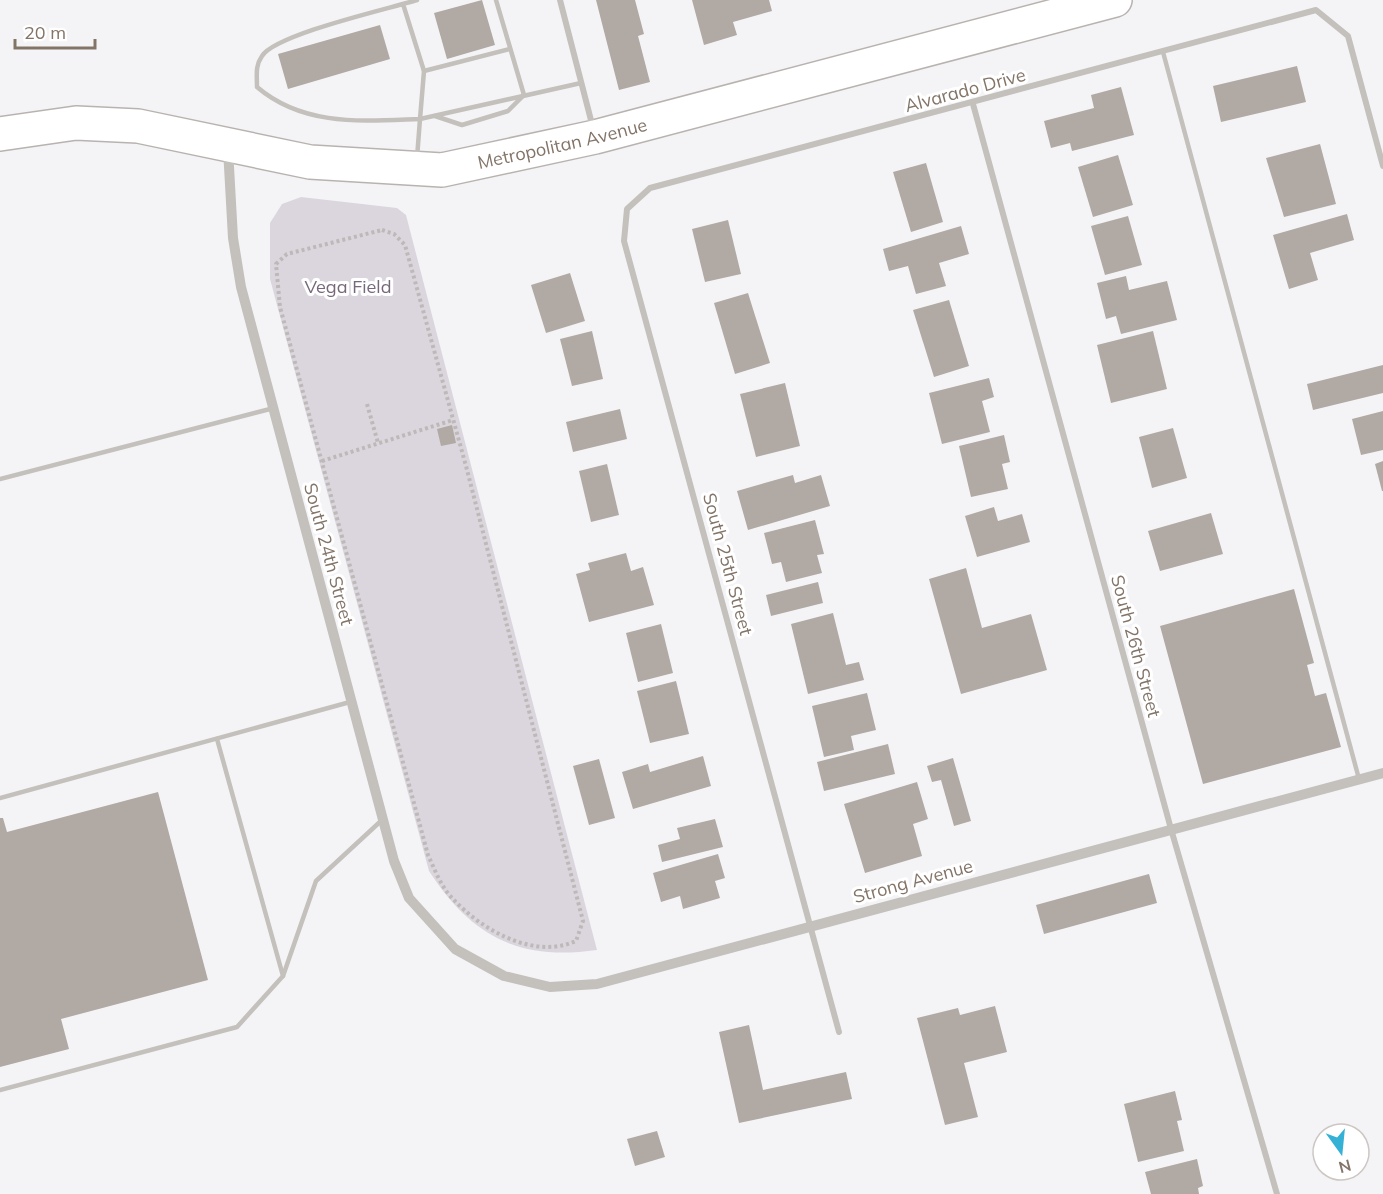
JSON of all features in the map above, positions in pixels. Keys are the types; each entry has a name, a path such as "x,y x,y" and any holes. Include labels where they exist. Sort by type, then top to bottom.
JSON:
{"main road":[{"name":"Metropolitan Avenue","path":"0,134 86,123 138,126 310,162 442,170 596,137 1115,0"}],"street":[{"path":"560,0 596,137"},
{"name":"Alvarado Drive","path":"627,209 650,188 973,104 1316,10 1348,36 1383,166"},
{"name":"South 26th Street","path":"973,104 1171,829 1277,1194"},
{"name":"South 24th Street","path":"228,145 233,238 241,287 394,861 408,898 455,949"},
{"name":"South 25th Street","path":"627,209 624,240 839,1032"},
{"name":"Strong Avenue","path":"455,949 504,976 550,987 597,984 1383,772"}],"lane":[{"path":"417,0 312,30 273,45 262,54 256,68 257,87 268,96 306,114 351,122 420,119 581,83"},
{"path":"496,0 524,95"},
{"path":"403,4 424,71 417,169"},
{"path":"424,71 510,49"},
{"path":"1163,52 1359,779"},
{"path":"434,116 462,125 508,111 524,95"},
{"path":"0,479 274,408"},
{"path":"0,798 351,702"},
{"path":"217,739 283,976"},
{"path":"0,1090 237,1027 283,976 316,880 384,819"}],"path":[{"path":"382,231 394,234 405,245 453,420 583,921 576,941 566,946 537,947 509,939 480,923 452,898 440,881 428,855 322,461 280,307 276,264 287,255 365,234 382,231"},
{"path":"367,404 378,443"},
{"path":"322,461 453,420"}],"green space":[{"name":"Vega Field","path":"301,197 397,208 406,215 597,950 544,952 500,939 480,928 462,913 429,871 270,279 270,223 282,204"}],"building":[{"path":"482,0 495,45 447,59 434,13"},
{"path":"596,0 635,0 644,34 638,36 650,82 619,90"},
{"path":"692,0 769,0 772,11 733,22 737,35 704,45"},
{"path":"380,25 390,59 288,89 278,54"},
{"path":"1297,66 1306,102 1221,122 1213,86"},
{"path":"1121,87 1134,135 1072,151 1070,143 1051,148 1044,121 1094,108 1091,95"},
{"path":"1320,144 1336,204 1284,217 1266,158"},
{"path":"1118,155 1133,205 1093,217 1078,167"},
{"path":"926,163 943,222 911,232 893,172"},
{"path":"1347,214 1354,240 1310,253 1318,280 1289,289 1273,235"},
{"path":"1128,216 1142,265 1105,275 1091,226"},
{"path":"728,220 741,274 705,282 692,229"},
{"path":"961,226 969,254 939,263 946,286 916,294 908,266 889,271 883,249"},
{"path":"570,273 585,321 546,333 531,285"},
{"path":"1126,276 1129,290 1167,281 1177,320 1121,334 1116,316 1106,319 1097,283"},
{"path":"748,293 770,363 735,374 714,303"},
{"path":"949,300 969,366 934,377 913,310"},
{"path":"592,331 603,379 572,386 560,339"},
{"path":"1153,331 1167,389 1111,403 1097,345"},
{"path":"1383,365 1383,393 1313,410 1307,384"},
{"path":"989,378 994,397 982,401 990,432 942,444 929,393"},
{"path":"785,383 800,446 756,457 740,394"},
{"path":"620,409 627,439 573,452 566,422"},
{"path":"1383,411 1383,450 1361,455 1352,419"},
{"path":"452,425 456,443 441,446 437,429"},
{"path":"1173,428 1187,478 1152,488 1139,437"},
{"path":"1004,435 1010,462 1002,464 1008,489 971,497 959,446"},
{"path":"1383,461 1383,491 1382,491 1375,464"},
{"path":"607,464 619,515 591,522 579,471"},
{"path":"793,475 795,483 821,475 830,506 748,530 737,491"},
{"path":"994,507 998,521 1022,514 1030,542 977,557 965,516"},
{"path":"1211,513 1223,554 1160,571 1148,531"},
{"path":"815,520 824,554 817,555 822,573 786,582 781,562 772,564 764,533"},
{"path":"626,553 631,571 643,567 654,605 589,622 576,574 590,570 588,563"},
{"path":"966,568 982,628 1031,614 1047,670 961,694 929,579"},
{"path":"818,582 823,603 771,616 766,595"},
{"path":"1294,589 1314,663 1307,665 1315,696 1326,693 1341,747 1203,784 1160,626"},
{"path":"833,613 846,665 859,662 864,680 808,694 791,624"},
{"path":"661,624 673,673 638,682 626,633"},
{"path":"676,681 689,734 650,743 637,691"},
{"path":"867,693 876,730 851,736 854,750 824,757 812,706"},
{"path":"888,744 895,774 824,791 817,762"},
{"path":"703,756 711,786 633,809 622,772 648,764 650,772"},
{"path":"953,758 971,821 954,826 941,780 932,782 927,766"},
{"path":"599,759 615,818 589,825 573,766"},
{"path":"917,782 928,819 913,824 922,856 865,873 844,804"},
{"path":"158,792 208,980 61,1019 69,1049 0,1067 0,818 3,818 7,832"},
{"path":"715,819 723,847 662,862 658,845 680,839 677,828"},
{"path":"718,854 725,878 715,881 720,898 683,909 680,896 661,902 653,873"},
{"path":"1149,874 1157,903 1044,934 1036,905"},
{"path":"995,1006 1007,1052 964,1063 978,1117 945,1125 917,1018 958,1008 960,1015"},
{"path":"749,1025 763,1090 846,1072 852,1099 739,1123 719,1032"},
{"path":"1175,1091 1182,1120 1177,1121 1184,1151 1138,1162 1124,1104"},
{"path":"657,1131 665,1157 635,1166 627,1139"},
{"path":"1197,1159 1203,1186 1198,1188 1199,1194 1151,1194 1145,1172"}]}
